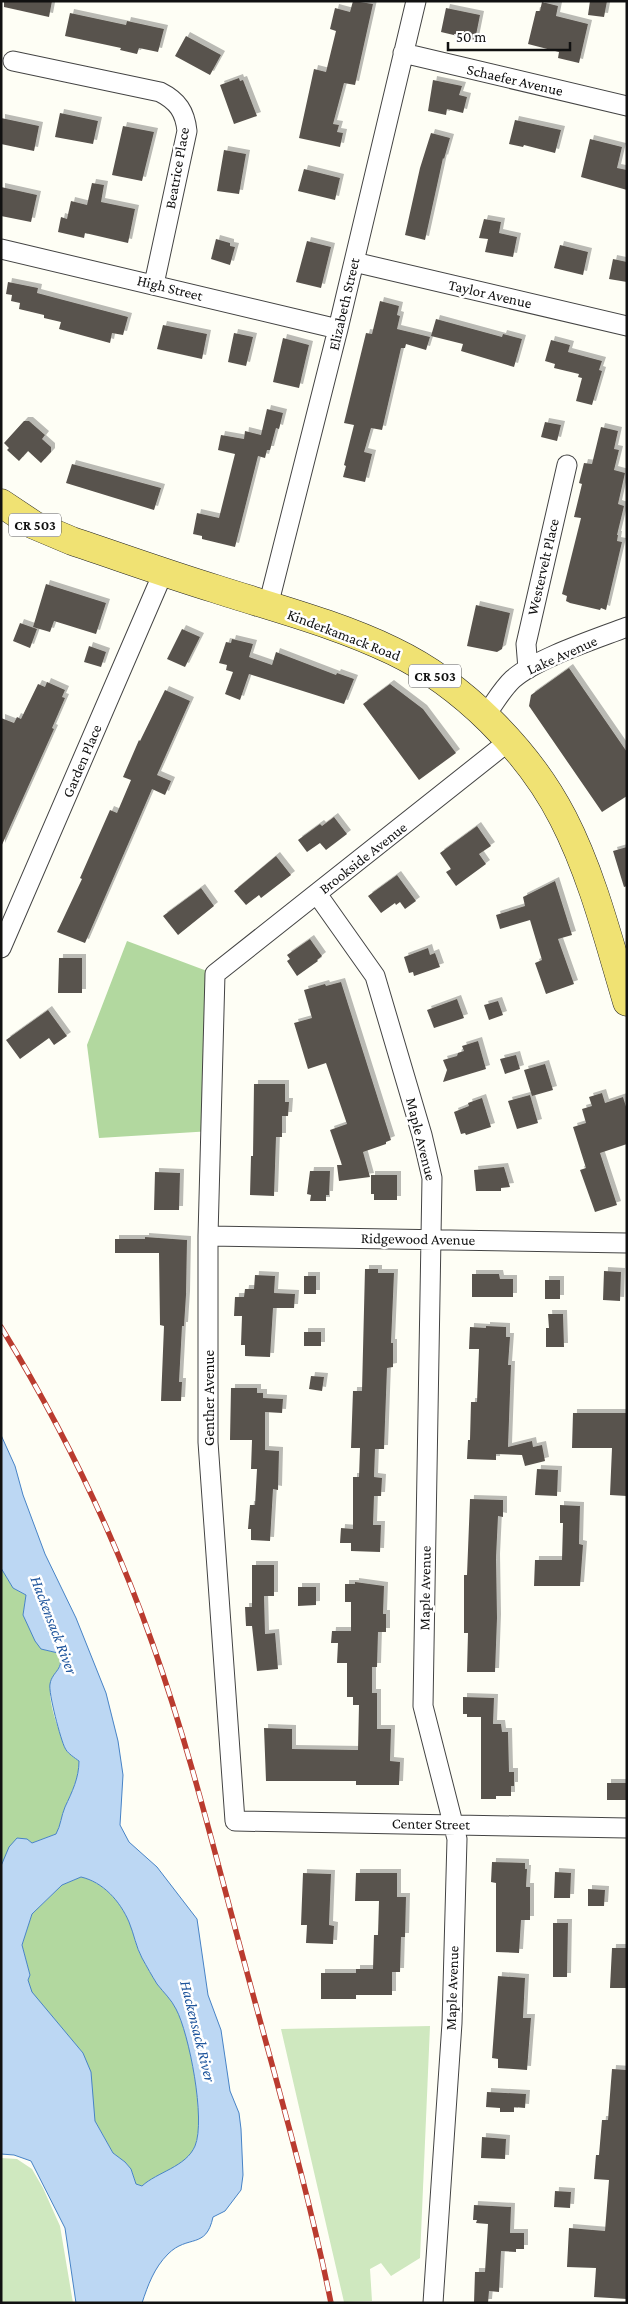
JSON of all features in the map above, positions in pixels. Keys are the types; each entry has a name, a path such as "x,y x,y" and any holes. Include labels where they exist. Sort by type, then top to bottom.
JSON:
{"main road":[{"name":"Kinderkamack Road","path":"1,503 34,524 72,541 344,632 393,651 443,682 485,716 509,741 542,784 562,817 574,841 627,1002"}],"street":[{"name":"Elizabeth Street","path":"268,606 338,329 416,1"},
{"name":"Schaefer Avenue","path":"404,53 627,106"},
{"name":"Beatrice Place","path":"13,61 160,92 172,98 180,107 186,118 187,131 154,284"},
{"name":"High Street","path":"1,249 338,329"},
{"name":"Taylor Avenue","path":"354,262 627,326"},
{"name":"Westervelt Place","path":"528,669 526,644 567,465"},
{"name":"Garden Place","path":"1,948 163,573"},
{"name":"Lake Avenue","path":"485,716 508,683 528,669 627,627"},
{"name":"Brookside Avenue","path":"216,974 509,741"},
{"name":"Maple Avenue","path":"317,894 375,976 382,994 432,1178 423,1706 457,1839 452,2023 433,2303"},
{"name":"Genther Avenue","path":"216,974 208,1236 208,1442 235,1821"},
{"name":"Ridgewood Avenue","path":"208,1236 627,1243"},
{"name":"Center Street","path":"235,1821 627,1828"}],"green space":[{"path":"127,941 215,974 212,1131 99,1138 87,1045"},
{"path":"1,1568 13,1588 26,1595 23,1615 41,1649 58,1653 60,1664 50,1686 51,1703 64,1747 69,1754 79,1761 79,1767 73,1790 56,1834 32,1843 27,1839 1,1866"},
{"path":"81,1877 97,1883 121,1907 129,1922 142,1958 157,1984 176,2009 191,2056 198,2117 198,2134 195,2146 185,2160 142,2186 136,2184 131,2169 113,2153 95,2121 83,2053 31,1992 28,1980 30,1975 22,1945 32,1914 62,1885"},
{"path":"430,2026 420,2258 391,2276 381,2263 370,2269 372,2301 344,2302 281,2029"},
{"path":"1,2158 17,2159 32,2169 43,2188 60,2226 73,2303 1,2303"}],"water":[{"name":"Hackensack River","path":"1,1435 15,1466 23,1495 45,1554 76,1618 106,1693 118,1741 123,1775 120,1825 129,1842 157,1867 197,1919 208,1995 221,2030 230,2091 239,2113 243,2175 241,2190 225,2211 213,2217 206,2234 201,2238 175,2248 163,2259 152,2277 142,2303 76,2303 65,2228 31,2161 14,2155 1,2154 1,1866 9,1847 17,1838 27,1839 32,1843 56,1834 73,1790 79,1761 69,1754 63,1744 51,1696 51,1680 60,1666 58,1653 41,1649 35,1641 23,1615 26,1595 13,1588 1,1568","holes":["81,1877 103,1888 121,1907 129,1922 142,1958 157,1984 176,2009 191,2056 198,2117 198,2134 195,2146 185,2159 142,2186 136,2184 131,2169 113,2153 95,2121 91,2072 83,2053 32,1992 28,1980 30,1975 22,1945 32,1914 62,1885"]}],"building":[{"path":"4,1 52,1 49,17 4,7"},
{"path":"353,1 373,4 355,85 344,83 333,124 339,125 337,132 343,133 340,147 299,138 314,69 326,72 336,31 330,29 335,8 350,12"},
{"path":"590,1 607,1 604,17 588,15"},
{"path":"542,2 558,6 556,16 588,24 579,63 558,58 559,52 528,44 536,11 540,11"},
{"path":"446,8 480,15 475,40 441,32"},
{"path":"70,13 126,25 127,21 164,29 158,52 139,48 137,54 120,50 121,48 65,36"},
{"path":"186,36 221,55 210,75 175,56"},
{"path":"239,78 240,81 243,80 257,116 234,124 220,85"},
{"path":"433,80 462,86 459,95 467,97 463,113 447,109 446,115 428,111"},
{"path":"60,113 98,121 93,144 55,137"},
{"path":"1,118 39,126 34,151 1,144"},
{"path":"515,120 561,130 555,153 524,145 523,147 509,144"},
{"path":"123,126 154,132 142,181 112,175"},
{"path":"431,133 450,138 443,158 425,240 405,235 420,168"},
{"path":"590,139 622,147 617,168 627,170 627,190 581,177"},
{"path":"224,150 246,154 239,194 217,191"},
{"path":"304,169 340,178 335,200 298,191"},
{"path":"92,183 104,185 101,202 135,209 128,243 85,233 84,238 58,232 61,217 67,219 71,201 87,205"},
{"path":"1,187 37,195 31,222 1,216"},
{"path":"484,219 501,222 499,233 517,237 513,257 485,252 488,239 479,238"},
{"path":"216,239 230,243 230,246 235,247 230,265 211,259"},
{"path":"307,241 331,247 321,288 296,282"},
{"path":"560,245 588,252 583,275 554,268"},
{"path":"613,259 627,262 627,282 609,279"},
{"path":"8,282 38,288 37,293 128,317 123,335 112,333 110,343 59,329 61,322 44,318 44,315 19,309 20,303 11,301 12,295 6,294"},
{"path":"380,301 399,306 397,315 400,316 397,329 430,337 426,350 406,344 405,348 401,348 382,430 371,428 364,452 372,454 365,482 343,477 346,466 344,465 354,425 344,423 366,333 372,334"},
{"path":"436,319 502,337 503,334 522,339 514,367 461,351 463,344 431,336"},
{"path":"163,325 207,334 202,359 157,349"},
{"path":"234,333 253,337 246,366 228,362"},
{"path":"283,338 309,345 299,388 273,382"},
{"path":"551,340 570,345 568,352 602,361 599,370 602,371 592,405 576,401 582,378 578,377 579,374 554,368 555,364 545,361"},
{"path":"267,409 283,413 279,429 276,428 270,450 267,450 265,458 258,456 235,547 202,539 202,536 193,534 197,513 219,518 235,454 218,450 221,435 244,439 245,431 261,435"},
{"path":"24,421 29,421 45,435 42,439 51,447 51,452 41,463 28,451 19,461 7,450 9,448 4,443"},
{"path":"545,422 561,425 557,441 541,437"},
{"path":"601,427 618,431 614,449 619,450 614,470 625,473 618,504 624,506 617,535 617,541 622,542 606,610 570,603 566,601 567,596 562,594 581,518 574,517 582,484 579,483 584,463 592,464"},
{"path":"72,464 161,488 154,510 66,483"},
{"path":"46,584 106,603 96,634 54,621 50,632 33,627"},
{"path":"476,605 510,613 502,649 497,652 467,646"},
{"path":"20,623 37,629 30,648 13,641"},
{"path":"182,629 200,637 185,667 167,659"},
{"path":"232,639 253,644 249,657 272,665 276,652 336,675 337,673 354,679 344,704 249,674 240,700 225,694 233,672 226,670 227,665 219,663 226,642 231,643"},
{"path":"89,646 106,652 101,667 84,662"},
{"path":"569,668 627,752 627,796 602,812 529,706 531,695"},
{"path":"47,682 65,690 62,697 65,698 52,728 54,729 1,847 1,718 14,723 17,717 21,719 38,684 45,687"},
{"path":"390,684 423,709 456,753 419,780 363,704"},
{"path":"165,690 190,701 157,775 171,781 165,795 152,789 85,943 57,932 82,879 80,878 110,810 117,813 131,780 123,777 139,740"},
{"path":"334,817 347,834 326,850 320,843 307,852 298,840 320,824 322,826"},
{"path":"477,826 491,846 479,854 486,864 456,886 446,872 451,869 440,853"},
{"path":"627,847 627,886 624,887 613,851"},
{"path":"276,856 291,875 261,898 259,895 246,905 234,891"},
{"path":"397,875 416,901 405,909 400,902 396,905 395,903 381,913 368,896"},
{"path":"555,881 572,935 558,939 574,984 546,994 535,963 542,960 530,920 500,929 496,915 525,906 523,897"},
{"path":"201,888 214,906 178,935 163,916"},
{"path":"310,939 322,956 297,976 287,961 290,959 287,955"},
{"path":"428,948 430,955 435,953 440,967 414,976 413,972 409,973 404,957"},
{"path":"59,958 82,958 82,993 58,993"},
{"path":"341,982 391,1140 386,1142 386,1144 363,1152 370,1177 339,1181 337,1165 342,1165 330,1130 347,1124 326,1063 308,1069 294,1023 312,1018 304,990"},
{"path":"457,999 464,1018 434,1028 427,1010"},
{"path":"498,1001 503,1015 489,1020 484,1005"},
{"path":"48,1010 67,1036 54,1045 49,1038 20,1059 6,1040"},
{"path":"478,1041 486,1069 443,1082 447,1070 443,1060 457,1056 458,1053 464,1051 462,1046"},
{"path":"516,1055 520,1069 505,1074 500,1059"},
{"path":"545,1064 553,1090 532,1096 524,1070"},
{"path":"254,1084 285,1084 285,1102 289,1102 288,1116 282,1116 282,1137 276,1137 274,1196 250,1195 251,1156 253,1156"},
{"path":"602,1093 605,1103 623,1097 627,1110 627,1144 600,1153 617,1205 595,1212 580,1170 586,1168 573,1127 586,1123 582,1109 592,1106 589,1097"},
{"path":"530,1095 538,1123 517,1129 508,1101"},
{"path":"482,1098 491,1127 466,1135 465,1133 461,1134 454,1112 469,1106 468,1103"},
{"path":"504,1167 510,1187 501,1188 501,1191 476,1191 474,1170"},
{"path":"310,1171 330,1171 329,1195 326,1195 326,1201 310,1201 311,1195 307,1194"},
{"path":"155,1172 180,1173 179,1210 154,1210"},
{"path":"371,1175 397,1175 397,1200 374,1200 374,1194 371,1194"},
{"path":"145,1237 187,1240 186,1295 184,1326 182,1326 179,1382 182,1382 181,1401 161,1401 164,1326 160,1325 159,1253 115,1253 115,1239 145,1239"},
{"path":"365,1269 378,1269 378,1273 394,1273 391,1343 393,1343 393,1367 387,1368 384,1449 375,1449 374,1477 382,1478 381,1496 374,1496 373,1525 381,1525 380,1552 351,1551 351,1543 340,1543 341,1528 353,1529 353,1477 359,1477 360,1448 351,1448 353,1391 362,1391"},
{"path":"604,1271 621,1272 620,1301 603,1300"},
{"path":"472,1274 499,1274 500,1279 513,1279 513,1297 472,1297"},
{"path":"255,1275 275,1276 274,1293 295,1294 294,1308 273,1308 270,1357 245,1356 245,1345 241,1345 242,1316 234,1316 235,1297 244,1297 245,1289 254,1289"},
{"path":"304,1276 316,1276 316,1294 304,1294"},
{"path":"545,1280 560,1280 560,1299 545,1299"},
{"path":"548,1314 563,1314 564,1347 546,1347 546,1328 549,1328"},
{"path":"486,1326 506,1327 506,1337 510,1337 508,1365 511,1365 508,1447 532,1441 533,1447 542,1445 545,1461 525,1466 522,1455 496,1454 496,1460 467,1459 468,1440 470,1440 471,1402 477,1402 479,1349 469,1349 470,1327 486,1328"},
{"path":"304,1332 321,1332 321,1346 304,1346"},
{"path":"311,1376 324,1377 322,1391 309,1389"},
{"path":"231,1388 257,1388 257,1393 263,1393 263,1398 283,1399 282,1413 265,1412 265,1450 279,1451 278,1490 273,1489 270,1541 251,1540 251,1529 248,1529 250,1505 255,1505 257,1469 251,1469 252,1440 230,1440"},
{"path":"573,1413 627,1413 627,1496 610,1495 612,1448 572,1448"},
{"path":"537,1469 558,1470 557,1496 535,1495"},
{"path":"470,1499 503,1500 503,1517 498,1516 496,1558 497,1618 495,1672 467,1672 468,1633 464,1633 464,1575 467,1575"},
{"path":"560,1505 580,1506 579,1544 583,1545 580,1586 534,1586 535,1560 562,1560 563,1523 560,1523"},
{"path":"252,1565 274,1565 274,1596 264,1596 265,1634 275,1633 278,1669 257,1671 252,1626 246,1626 245,1607 252,1607"},
{"path":"355,1582 384,1586 383,1614 386,1614 386,1632 378,1632 377,1667 372,1667 372,1693 377,1693 377,1729 391,1729 390,1761 400,1762 399,1785 356,1785 356,1781 266,1781 264,1728 292,1729 292,1749 358,1750 359,1705 353,1705 353,1697 347,1697 347,1663 337,1663 338,1643 331,1643 332,1631 351,1631 351,1602 345,1602 345,1584 355,1584"},
{"path":"298,1587 316,1587 316,1605 298,1606"},
{"path":"463,1697 494,1698 493,1724 501,1724 502,1732 508,1732 509,1772 514,1772 514,1786 511,1786 511,1796 481,1799 481,1717 467,1717 467,1714 463,1714"},
{"path":"607,1783 627,1783 627,1800 607,1800"},
{"path":"492,1862 525,1863 525,1869 527,1869 526,1887 530,1887 530,1920 521,1920 519,1953 496,1952 496,1883 491,1882"},
{"path":"555,1872 571,1873 570,1898 554,1898"},
{"path":"303,1873 331,1874 329,1925 334,1926 333,1944 306,1943 307,1925 301,1925"},
{"path":"356,1873 397,1873 397,1897 406,1897 405,1937 401,1937 400,1972 392,1972 392,1995 356,1995 356,1999 321,1999 321,1973 356,1973 356,1969 373,1969 374,1935 378,1935 379,1901 355,1901"},
{"path":"588,1889 605,1890 604,1906 588,1906"},
{"path":"553,1923 568,1923 567,1977 553,1977"},
{"path":"612,1948 627,1948 627,1988 610,1988"},
{"path":"498,1976 525,1978 523,2018 531,2018 527,2070 498,2068 498,2059 492,2058"},
{"path":"612,2069 627,2070 627,2299 594,2297 596,2268 567,2267 569,2228 605,2231 609,2180 594,2179 596,2155 599,2155 602,2120 608,2120"},
{"path":"487,2092 526,2094 525,2108 514,2107 514,2112 500,2112 500,2108 486,2107"},
{"path":"482,2137 506,2139 505,2159 481,2158"},
{"path":"555,2191 571,2192 570,2208 554,2207"},
{"path":"474,2205 511,2207 510,2233 524,2233 524,2249 516,2249 516,2252 501,2251 499,2292 489,2291 488,2303 474,2303 475,2272 485,2272 488,2224 476,2223 477,2220 473,2220"}],"railway":[{"path":"1,1327 66,1442 104,1522 153,1645 179,1724 202,1804 291,2133 331,2303"}]}
